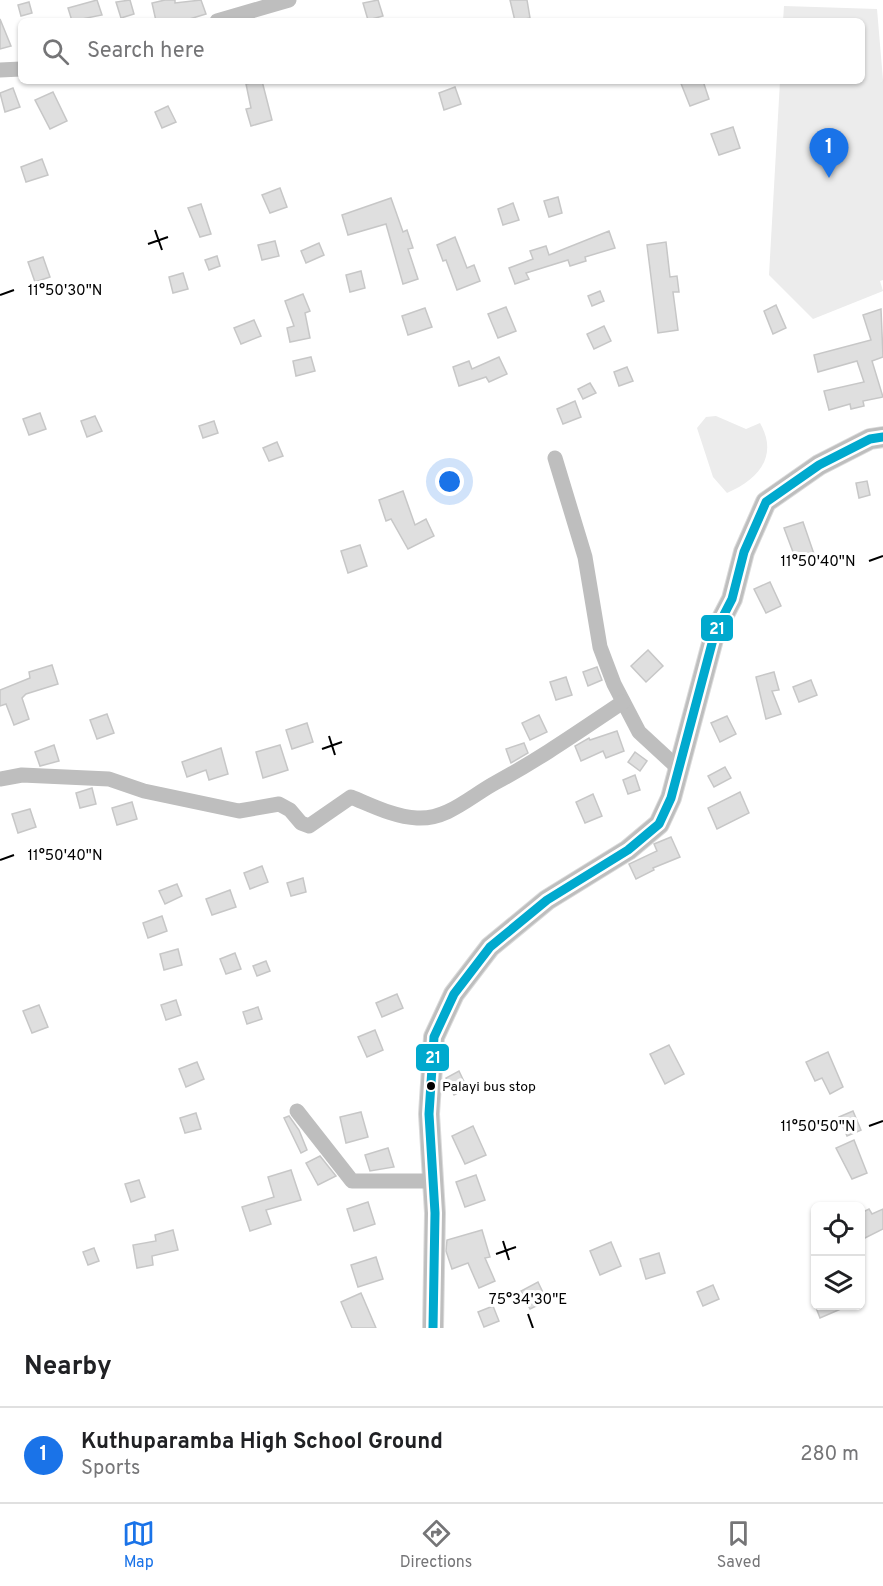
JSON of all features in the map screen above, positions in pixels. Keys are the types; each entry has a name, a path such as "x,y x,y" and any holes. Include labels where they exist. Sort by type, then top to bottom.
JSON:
{"main road":[{"path":"433,1328 433,1181 429,1114 434,1037 454,994 490,947 547,900 628,850 659,824 671,798 701,690 714,632 732,599 744,552 766,502 819,465 870,440 883,437"}],"street":[{"path":"227,18 289,0"},
{"path":"0,70 18,69"},
{"path":"555,458 585,557 600,647 623,702 639,732 678,768"},
{"path":"0,779 22,775 109,779 144,791 239,811 279,804 290,810 301,823 309,826 319,822 339,802 351,797 399,815 418,818 456,808 495,783 516,774 623,702"},
{"path":"297,1111 352,1181 433,1181"}],"shaded area":[{"path":"784,6 877,9 883,80 883,280 880,281 883,291 813,319 769,275 780,84 865,84 865,18 783,18"},
{"path":"716,416 746,429 760,423 767,446 766,456 756,474 738,488 727,493 713,477 697,428 706,417"}],"building":[{"path":"97,0 102,15 71,18 68,8"},
{"path":"130,0 134,14 121,18 116,2"},
{"path":"165,0 175,0 175,3 201,0 206,14 193,18 155,18 152,3"},
{"path":"378,0 383,16 367,18 363,3"},
{"path":"510,0 527,0 530,18 514,18"},
{"path":"29,2 32,13 21,16 18,5"},
{"path":"0,19 11,46 0,49"},
{"path":"246,84 263,84 272,120 251,126 246,109 251,108"},
{"path":"681,84 704,84 709,99 690,106"},
{"path":"455,87 461,104 444,110 439,93"},
{"path":"13,88 20,107 5,112 0,93"},
{"path":"53,92 67,121 50,129 35,100"},
{"path":"168,106 176,122 162,128 155,112"},
{"path":"733,127 740,148 719,155 711,134"},
{"path":"42,159 48,175 26,182 21,167"},
{"path":"280,188 287,207 270,213 262,195"},
{"path":"558,197 562,213 549,217 544,201"},
{"path":"391,198 403,232 407,230 413,248 408,249 418,279 403,284 386,224 348,235 342,215"},
{"path":"513,203 519,220 503,225 498,209"},
{"path":"201,204 211,234 200,237 188,208"},
{"path":"609,231 615,248 585,257 586,261 570,266 568,260 526,273 529,279 515,284 509,268 533,259 530,251 546,246 549,255"},
{"path":"455,237 467,268 474,265 480,281 457,290 446,260 443,261 437,245"},
{"path":"275,241 279,256 262,260 258,245"},
{"path":"666,242 670,277 677,276 679,292 673,292 678,330 658,333 647,245"},
{"path":"319,243 324,255 306,263 301,251"},
{"path":"217,256 220,266 209,270 205,260"},
{"path":"43,257 50,277 35,282 28,262"},
{"path":"361,271 365,288 350,292 346,275"},
{"path":"183,273 188,289 173,293 169,277"},
{"path":"600,291 604,301 592,306 588,296"},
{"path":"303,294 310,311 305,313 310,338 290,342 287,328 294,326 285,301"},
{"path":"776,305 786,328 773,334 764,311"},
{"path":"506,307 516,331 498,338 488,314"},
{"path":"425,308 432,327 408,335 402,316"},
{"path":"881,309 883,357 872,361 883,397 863,401 864,406 851,409 850,404 829,410 824,391 864,382 857,361 818,372 814,355 871,340 863,315"},
{"path":"254,320 261,336 241,344 234,328"},
{"path":"604,326 611,341 594,349 587,334"},
{"path":"311,357 315,371 296,376 293,361"},
{"path":"499,357 507,374 489,382 486,377 459,386 453,367 469,361 472,369"},
{"path":"627,367 633,381 619,386 614,372"},
{"path":"590,383 596,393 583,399 578,389"},
{"path":"575,401 581,417 563,424 557,409"},
{"path":"40,413 46,429 29,435 23,419"},
{"path":"95,416 102,431 87,437 81,421"},
{"path":"214,421 218,433 203,438 199,426"},
{"path":"277,442 283,456 269,461 263,448"},
{"path":"867,481 870,495 859,498 856,483"},
{"path":"403,491 415,525 426,519 434,536 408,549 391,519 386,521 379,500"},
{"path":"803,522 814,554 796,560 784,528"},
{"path":"360,545 367,566 348,573 341,551"},
{"path":"770,582 781,606 766,613 754,589"},
{"path":"648,650 663,666 646,682 631,666"},
{"path":"52,665 58,684 26,694 22,698 29,719 14,725 6,704 0,706 0,690 30,678 29,672"},
{"path":"597,667 602,680 588,686 583,672"},
{"path":"774,672 779,690 772,691 781,714 766,719 756,677"},
{"path":"566,677 572,695 556,700 550,682"},
{"path":"811,680 817,695 799,702 793,687"},
{"path":"107,714 114,733 97,739 90,720"},
{"path":"539,715 547,732 530,740 522,723"},
{"path":"727,716 736,734 720,742 711,723"},
{"path":"307,723 313,742 292,749 286,730"},
{"path":"617,731 624,751 606,758 603,751 581,761 575,746 589,738 590,740"},
{"path":"524,743 528,753 511,763 506,749"},
{"path":"54,745 59,761 40,766 35,752"},
{"path":"280,745 288,770 263,778 256,752"},
{"path":"221,748 228,774 209,780 206,770 187,777 182,762"},
{"path":"635,752 647,761 640,771 628,762"},
{"path":"725,767 731,778 714,787 708,776"},
{"path":"635,775 640,790 628,794 623,780"},
{"path":"92,788 96,804 80,808 76,793"},
{"path":"740,792 749,813 717,829 708,808"},
{"path":"593,794 602,816 585,823 576,802"},
{"path":"132,802 137,819 117,825 112,808"},
{"path":"30,809 36,827 18,833 12,814"},
{"path":"671,837 680,857 653,868 654,870 636,879 629,864 657,851 654,844"},
{"path":"262,866 268,882 250,889 244,873"},
{"path":"303,878 306,892 291,896 287,883"},
{"path":"177,884 182,896 165,904 159,891"},
{"path":"230,890 236,907 212,915 206,899"},
{"path":"162,916 167,931 148,938 143,923"},
{"path":"178,949 182,965 164,970 160,954"},
{"path":"235,953 241,969 226,974 220,959"},
{"path":"266,961 270,971 257,976 253,966"},
{"path":"397,994 403,1008 382,1017 376,1003"},
{"path":"176,1000 181,1015 166,1020 161,1005"},
{"path":"39,1005 48,1027 32,1033 23,1011"},
{"path":"258,1007 262,1019 247,1024 243,1012"},
{"path":"375,1030 383,1050 367,1057 358,1037"},
{"path":"669,1045 684,1074 665,1084 650,1054"},
{"path":"828,1052 843,1087 830,1094 822,1078 815,1081 806,1062"},
{"path":"197,1062 204,1079 186,1087 179,1069"},
{"path":"459,1071 467,1088 454,1095 446,1078"},
{"path":"853,1111 861,1130 847,1136 839,1117"},
{"path":"361,1112 368,1137 346,1143 340,1117"},
{"path":"196,1113 201,1129 185,1133 180,1118"},
{"path":"289,1116 299,1130 307,1150 301,1153 284,1118"},
{"path":"473,1126 486,1155 465,1164 452,1136"},
{"path":"854,1140 867,1173 852,1179 836,1148"},
{"path":"388,1148 394,1167 370,1171 365,1155"},
{"path":"320,1156 336,1176 318,1185 306,1163"},
{"path":"291,1170 301,1200 266,1210 271,1224 250,1231 242,1207 274,1197 268,1177"},
{"path":"476,1175 485,1200 465,1207 456,1182"},
{"path":"139,1180 145,1197 131,1202 125,1184"},
{"path":"368,1202 375,1224 354,1231 347,1209"},
{"path":"869,1209 872,1214 883,1209 883,1229 865,1238 865,1211"},
{"path":"173,1230 178,1250 152,1256 153,1265 137,1268 133,1245 156,1241 155,1235"},
{"path":"482,1230 490,1257 485,1258 495,1281 479,1288 468,1263 452,1269 446,1251 447,1240"},
{"path":"611,1242 621,1266 600,1275 590,1251"},
{"path":"94,1248 99,1261 88,1265 83,1252"},
{"path":"659,1253 665,1273 646,1279 640,1259"},
{"path":"376,1257 383,1279 358,1287 351,1265"},
{"path":"538,1282 547,1301 530,1309 521,1291"},
{"path":"713,1285 719,1299 703,1306 697,1292"},
{"path":"361,1293 376,1328 352,1328 341,1302"},
{"path":"493,1306 499,1321 484,1327 478,1312"},
{"path":"817,1310 838,1310 820,1318"}],"transit line":[{"name":"21","path":"433,1328 435,1213 429,1114 434,1037 454,994 490,947 547,900 628,850 659,824 671,798 715,632 732,599 744,552 766,502 819,465 870,439 883,437"}],"place":[{"name":"Kuthuparamba High School Ground","path":"829,178"},
{"name":"Palayi bus stop","path":"431,1086"}]}
